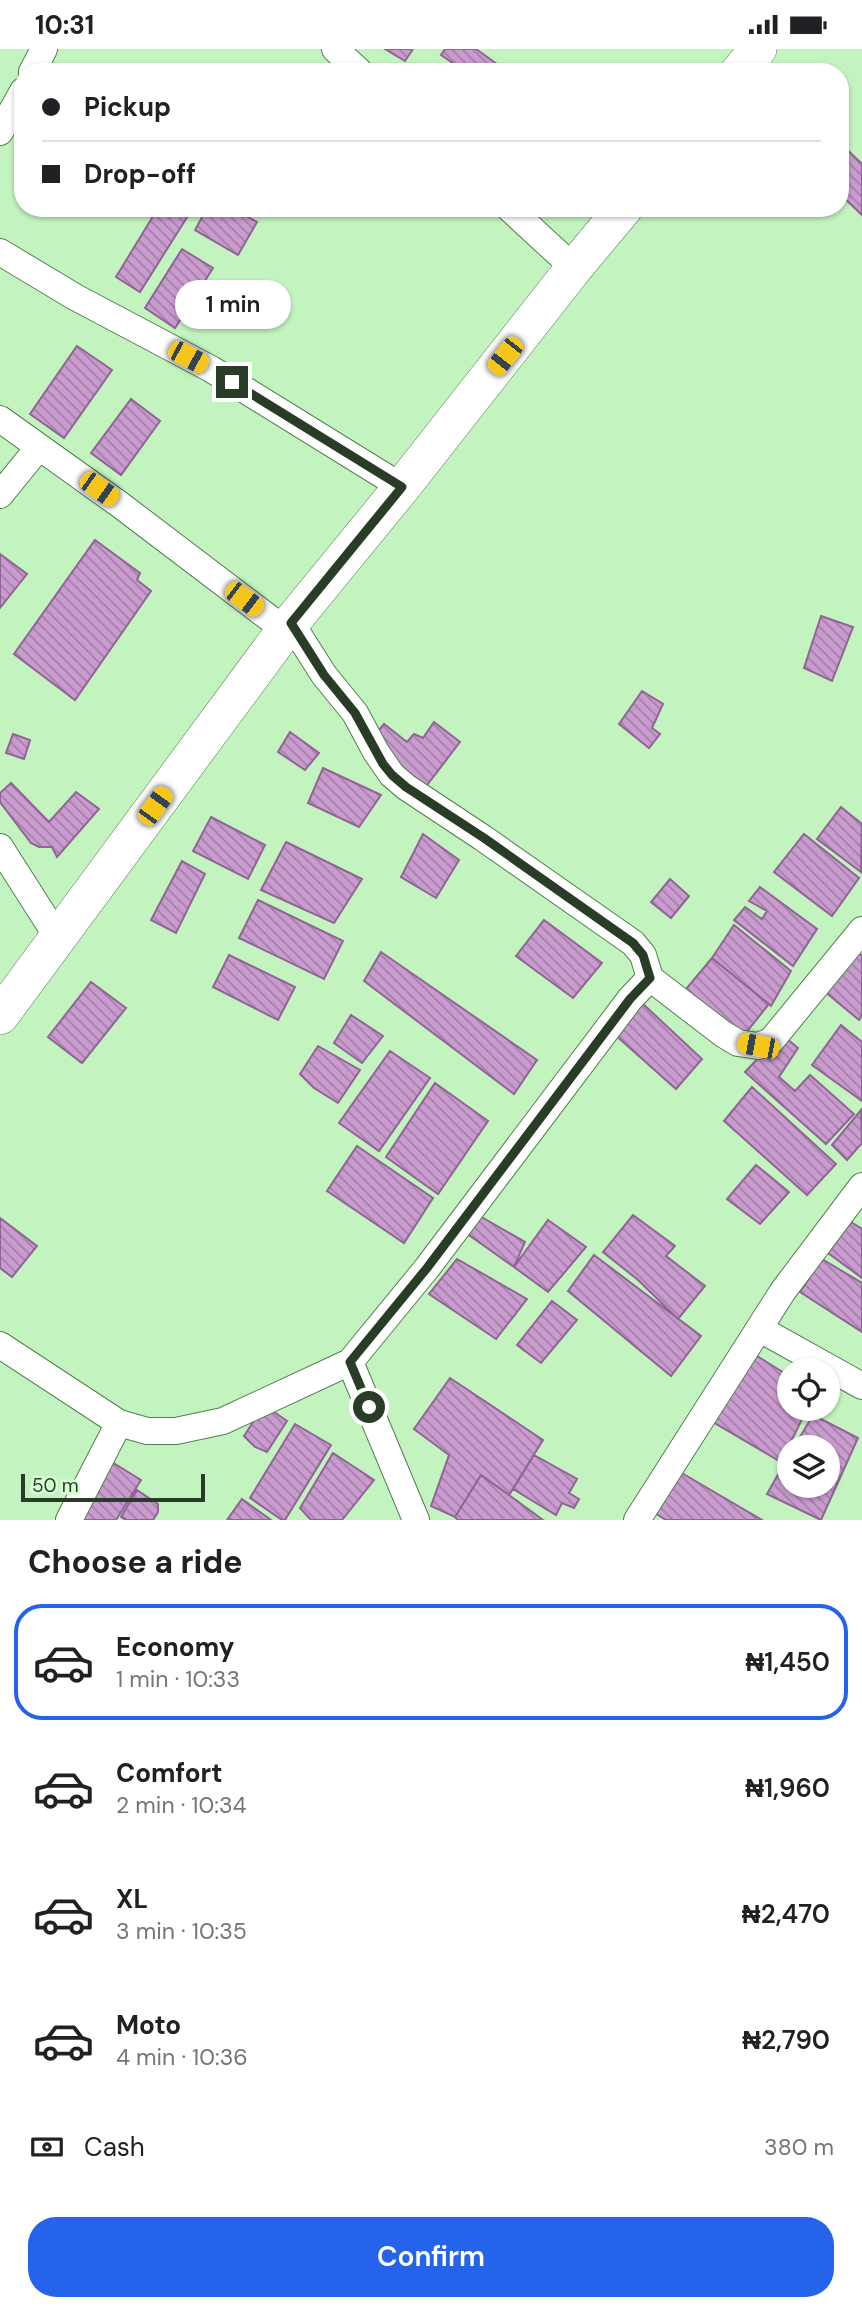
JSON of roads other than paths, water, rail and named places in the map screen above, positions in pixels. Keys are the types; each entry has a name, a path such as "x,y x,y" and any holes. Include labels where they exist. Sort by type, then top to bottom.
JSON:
{"main road":[{"path":"746,63 758,49"},
{"path":"0,1016 288,627 616,217"}],"street":[{"path":"335,49 350,63"},
{"path":"0,132 14,106"},
{"path":"519,217 574,268"},
{"path":"0,253 75,297 211,369 402,487"},
{"path":"0,419 288,627 355,713 392,775 633,943 643,955 650,978 738,1043 758,1046 771,1041 862,930"},
{"path":"0,495 39,447"},
{"path":"0,847 58,938"},
{"path":"0,1345 119,1423 147,1431 176,1431 223,1421 350,1362 427,1268 630,999 650,978"},
{"path":"637,1520 783,1291 862,1186"},
{"path":"760,1329 862,1386"},
{"path":"350,1362 416,1520"},
{"path":"69,1520 119,1423"}]}
